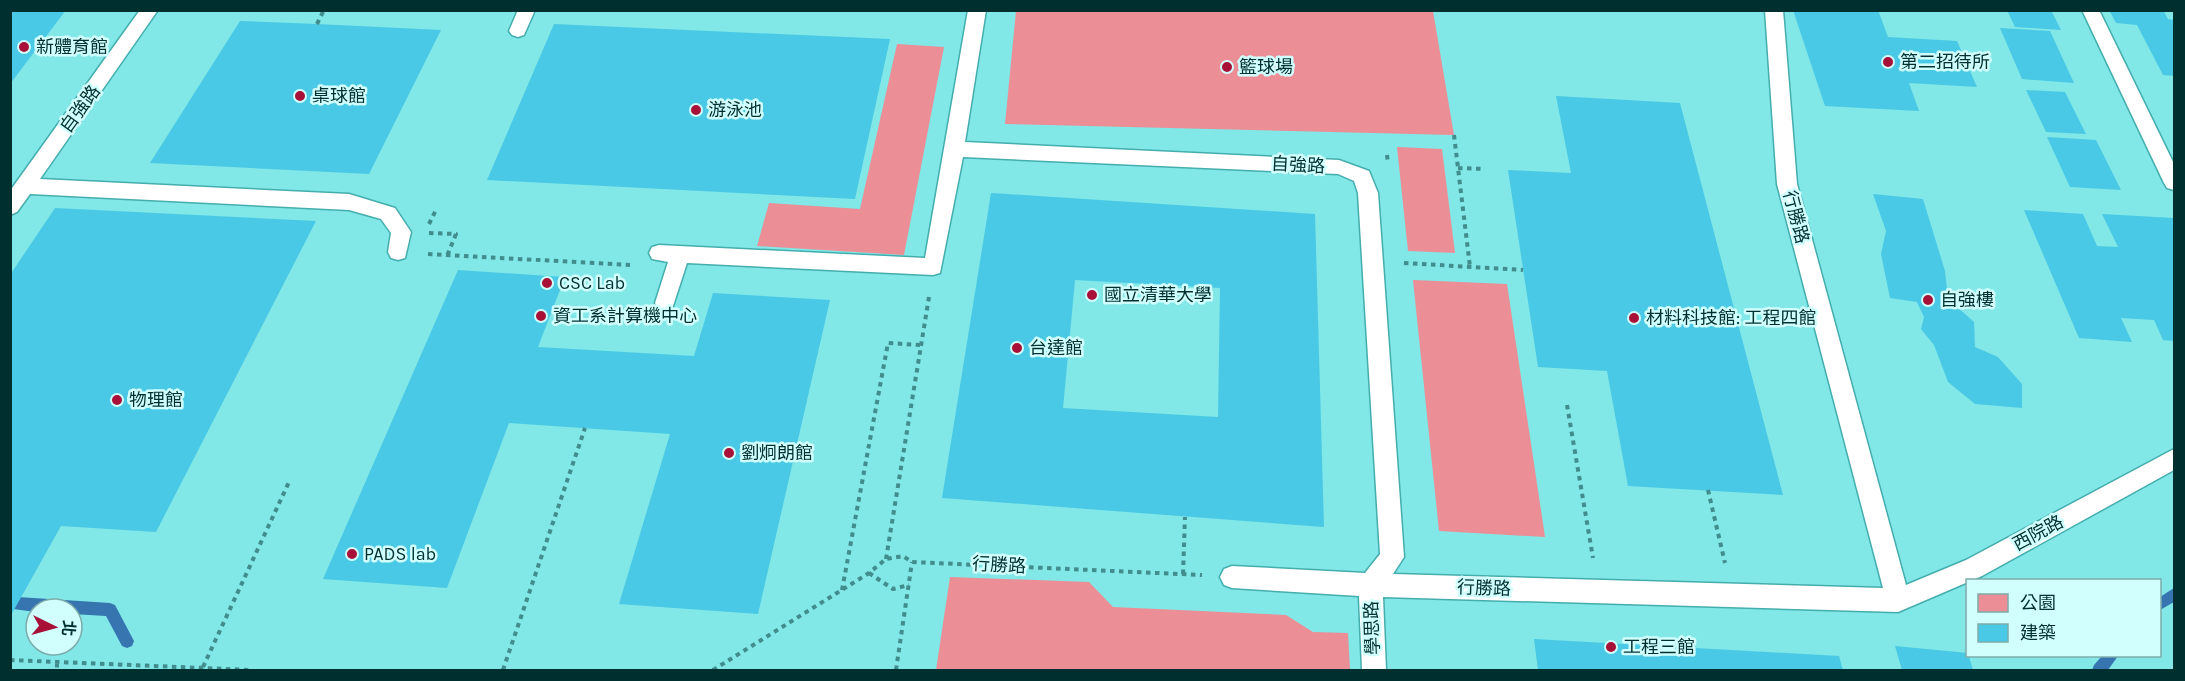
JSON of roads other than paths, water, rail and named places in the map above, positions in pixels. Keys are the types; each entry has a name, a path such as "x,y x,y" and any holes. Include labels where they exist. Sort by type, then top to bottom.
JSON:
{"lane":[{"name":"自強路","path":"10,207 150,10"},
{"path":"518,31 527,10"},
{"path":"659,253 678,261 933,267 977,10"},
{"name":"行勝路","path":"1232,577 1371,585 1898,600 1787,184 1774,10"},
{"path":"2090,10 2175,183"},
{"name":"自強路","path":"955,148 1339,167 1362,176 1368,193 1392,557 1371,585"},
{"path":"25,186 350,202 388,213 401,232 398,252"},
{"path":"665,303 678,261"},
{"name":"西院路","path":"1898,600 1974,568 2175,459"},
{"name":"學思路","path":"1371,585 1374,670"}],"waterway":[{"path":"2161,603 2174,595"},
{"path":"18,604 110,610 127,641"},
{"path":"2099,670 2110,657"}],"place":[{"name":"新體育館","path":"24,47"},
{"name":"第二招待所","path":"1888,62"},
{"name":"籃球場","path":"1227,67"},
{"name":"桌球館","path":"300,96"},
{"name":"游泳池","path":"696,110"},
{"name":"CSC Lab","path":"547,283"},
{"name":"國立清華大學","path":"1092,295"},
{"name":"自強樓","path":"1928,300"},
{"name":"資工系計算機中心","path":"541,316"},
{"name":"材料科技館: 工程四館","path":"1634,318"},
{"name":"台達館","path":"1017,348"},
{"name":"物理館","path":"117,400"},
{"name":"劉炯朗館","path":"729,453"},
{"name":"PADS lab","path":"352,554"},
{"name":"工程三館","path":"1611,647"}]}
